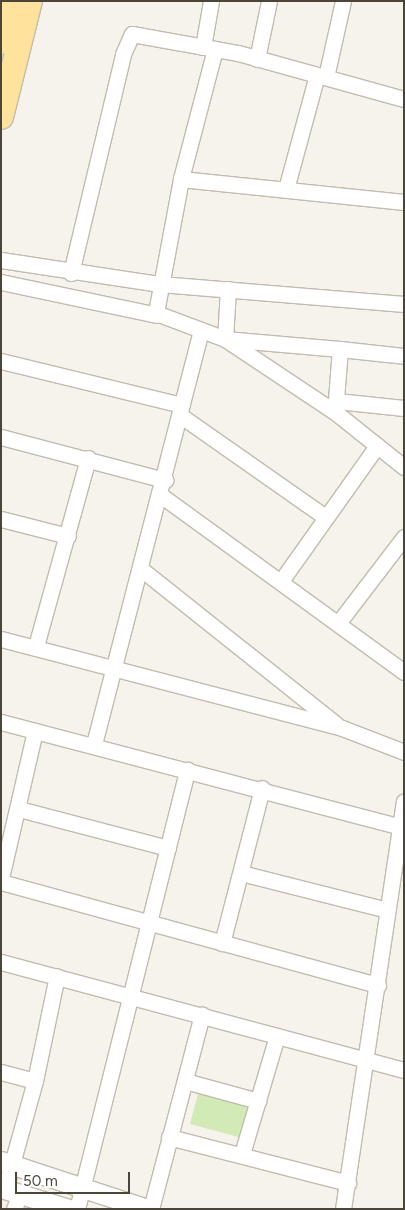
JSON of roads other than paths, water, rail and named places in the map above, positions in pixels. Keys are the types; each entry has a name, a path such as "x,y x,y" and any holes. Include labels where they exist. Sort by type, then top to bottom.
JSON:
{"main road":[{"path":"1,42 11,1"},
{"path":"1,117 30,1"}],"street":[{"path":"157,314 160,284 209,48 212,1"},
{"path":"257,59 269,1"},
{"path":"286,189 343,1"},
{"path":"71,274 130,36 145,35 209,48 403,94"},
{"path":"181,179 404,202"},
{"path":"1,260 71,274 160,284 404,304"},
{"path":"1,282 157,314 225,339 336,406 377,446 404,467"},
{"path":"225,339 228,289"},
{"path":"94,744 113,668 142,569 159,494 165,480 202,330"},
{"path":"225,339 404,356"},
{"path":"336,406 340,349"},
{"path":"1,361 182,411 325,517"},
{"path":"336,406 404,408"},
{"path":"1,437 88,458 165,480"},
{"path":"281,581 377,446"},
{"path":"36,646 68,536 88,458"},
{"path":"159,494 339,622 404,672"},
{"path":"2,523 68,536"},
{"path":"339,622 404,536"},
{"path":"142,569 342,728"},
{"path":"1,639 36,646 342,728 404,752"},
{"path":"1,722 262,788 400,827"},
{"path":"35,731 19,809 1,880 378,985"},
{"path":"77,1209 84,1189 129,995 187,770"},
{"path":"222,943 262,788"},
{"path":"343,1209 404,802"},
{"path":"19,809 168,848"},
{"path":"241,873 387,910"},
{"path":"1,962 404,1070"},
{"path":"57,976 35,1081 7,1162 10,1195 69,1209"},
{"path":"151,1209 202,1015"},
{"path":"242,1154 277,1036"},
{"path":"1,1072 35,1081"},
{"path":"185,1081 258,1101"},
{"path":"169,1137 348,1182"},
{"path":"7,1162 147,1209"}]}
